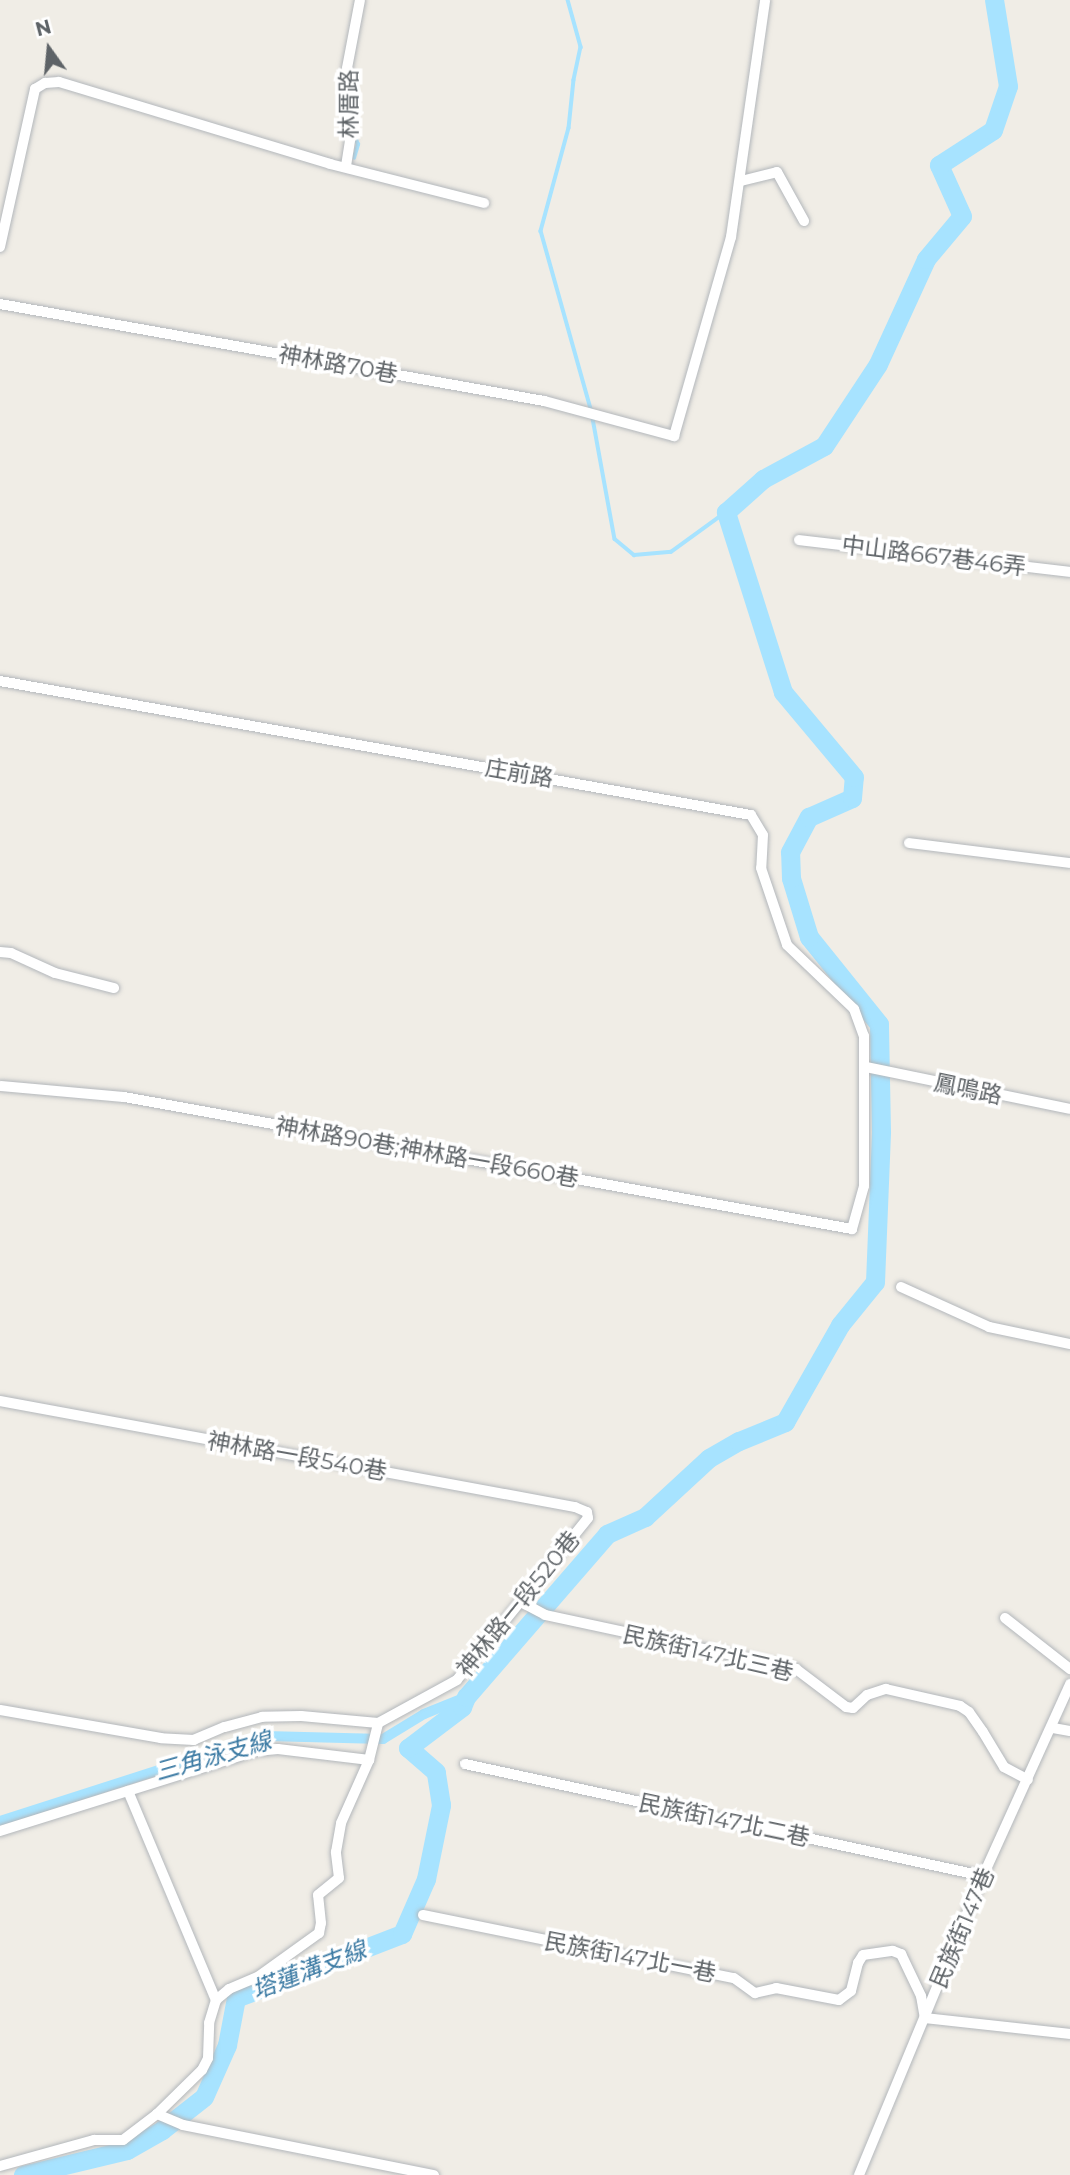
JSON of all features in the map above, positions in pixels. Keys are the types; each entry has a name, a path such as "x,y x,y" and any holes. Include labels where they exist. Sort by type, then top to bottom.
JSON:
{"street":[{"name":"林厝路","path":"345,166 351,135 346,106 347,68 360,0"},
{"path":"765,0 741,181 777,172 804,221"},
{"path":"0,247 35,89 44,83 59,82 345,166 484,203"},
{"name":"神林路70巷","path":"0,304 544,401 674,436 732,237 741,181"},
{"name":"中山路667巷46弄","path":"799,540 1070,572"},
{"name":"庄前路","path":"0,681 751,815 762,835 761,868 787,945 855,1009 864,1036 866,1067"},
{"path":"909,843 1070,863"},
{"path":"0,952 11,953 55,973 114,988"},
{"name":"鳳鳴路","path":"866,1067 1070,1109"},
{"name":"神林路90巷;神林路一段660巷","path":"0,1086 124,1097 852,1229 864,1186 866,1067"},
{"path":"901,1287 989,1327 1070,1344"},
{"name":"神林路一段540巷","path":"0,1401 575,1507 587,1512 588,1518"},
{"name":"神林路一段520巷","path":"378,1723 457,1680 588,1518"},
{"name":"民族街147北三巷","path":"521,1602 545,1615 796,1669 846,1707 853,1707 867,1695 886,1689 960,1706 969,1712 1004,1767 1028,1780"},
{"path":"1005,1618 1070,1669"},
{"name":"民族街147巷","path":"859,2175 983,1876 1053,1728 1070,1684"},
{"path":"0,1710 161,1738 194,1740 224,1727 261,1717 301,1716 378,1723 369,1760 341,1823 336,1852 339,1878 318,1895 321,1923 319,1933 259,1976 229,1989 216,2000 209,2023 208,2058 202,2070 157,2114 123,2140 94,2140 0,2166"},
{"path":"1053,1728 1070,1731"},
{"path":"0,1831 256,1751 278,1749 369,1760"},
{"name":"民族街147北二巷","path":"465,1764 983,1876"},
{"path":"128,1791 216,2000"},
{"name":"民族街147北一巷","path":"423,1914 734,1978 755,1993 776,1988 839,2000 850,1991 863,1955 893,1951 901,1954 921,1996 925,2018"},
{"path":"925,2018 1070,2034"},
{"path":"157,2114 183,2125 434,2175"}],"waterway":[{"path":"568,0 581,47 569,128 541,231 592,413 615,539 634,555 671,552 726,512"},
{"name":"塔蓮溝支線","path":"23,2175 127,2150 162,2130 204,2097 227,2045 236,1998 402,1934 426,1879 441,1805 436,1772 408,1748 462,1707 466,1697 607,1534 645,1517 709,1458 739,1441 785,1422 840,1325 875,1282 881,1131 879,1024 809,937 791,878 790,852 809,817 852,798 854,777 783,692 726,512 763,479 824,446 878,364 926,259 962,216 939,165 993,130 1008,86 994,0"},
{"path":"354,134 358,145 354,158"},
{"name":"三角泳支線","path":"0,1821 265,1736 383,1739 424,1714 466,1697"}]}
